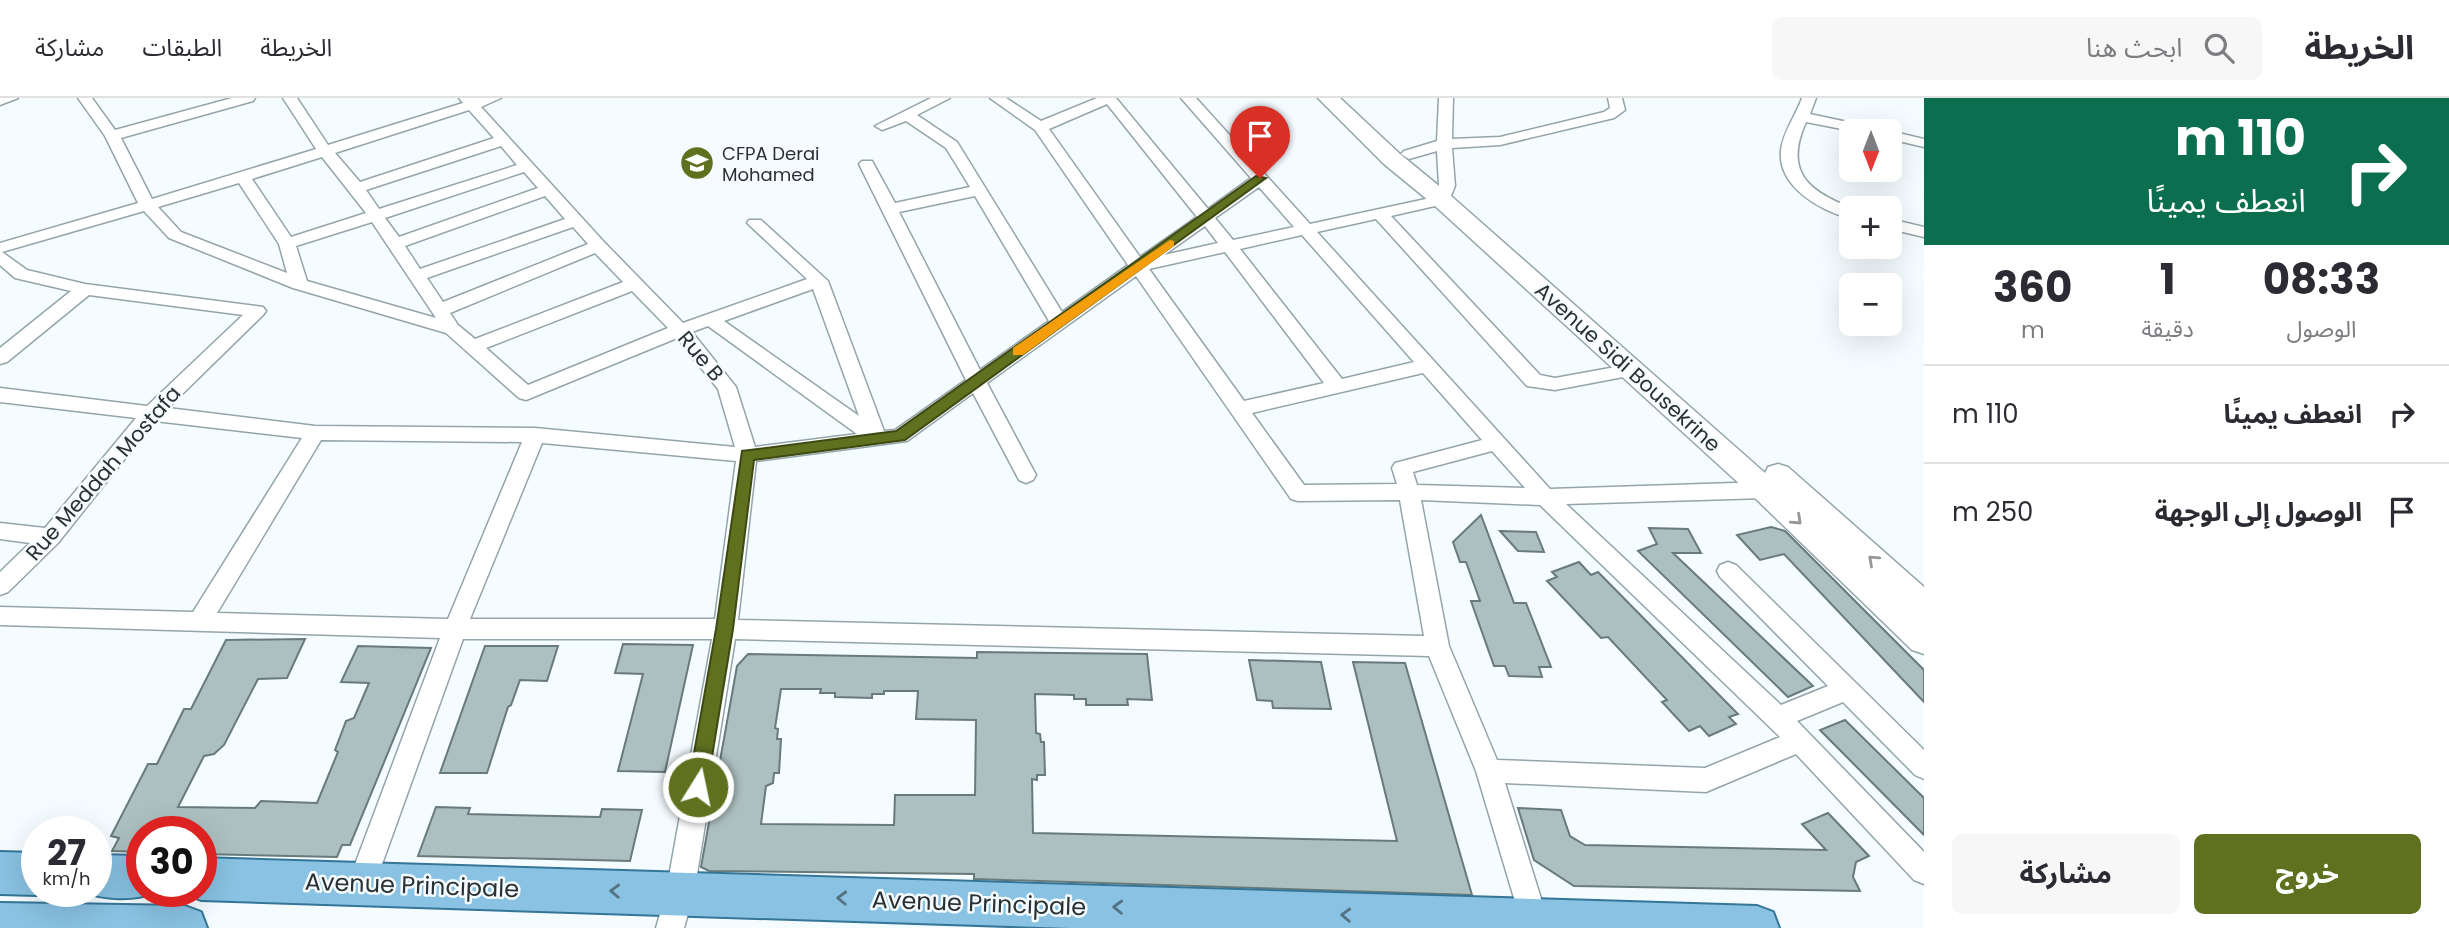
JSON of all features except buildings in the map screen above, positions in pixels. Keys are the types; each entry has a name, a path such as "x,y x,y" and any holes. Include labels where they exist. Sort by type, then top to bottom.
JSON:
{"main road":[{"name":"Avenue Sidi Bousekrine","path":"1328,98 1392,159 1445,193 1924,640"},
{"path":"1352,98 1445,193 1924,606"},
{"path":"0,873 21,874"},
{"name":"Avenue Principale","path":"217,878 362,883 675,911 1534,921 1757,928"},
{"path":"0,925 185,928"}],"street":[{"path":"0,101 11,98"},
{"path":"85,98 112,136 147,205 175,235 299,284 452,329"},
{"path":"112,136 248,98"},
{"path":"290,98 324,150 356,188 374,217 396,244 452,329 526,393 680,330 819,281"},
{"path":"0,248 243,177 469,102 494,98"},
{"path":"882,126 907,115 922,102 943,98"},
{"path":"997,98 1040,127 1298,493 1409,492 1545,497 1765,490"},
{"path":"1040,127 1108,98 1207,218 1337,386"},
{"path":"1188,98 1309,230 1545,497 1778,718 1924,871"},
{"path":"1138,266 1380,214 1445,193 1446,98"},
{"path":"1409,154 1444,144 1500,141 1609,115 1618,110 1615,98"},
{"path":"1809,98 1789,149 1794,174 1813,197 1839,208"},
{"name":"Rue B","path":"469,102 598,246 680,330 727,387 747,455 724,629 675,911"},
{"path":"907,115 952,145 1059,322"},
{"path":"1802,117 1839,125"},
{"path":"1902,138 1924,143"},
{"path":"356,188 504,140"},
{"path":"867,164 976,382 1026,475"},
{"path":"287,244 527,166"},
{"path":"243,177 287,244 299,284"},
{"path":"0,396 316,433 535,436 747,455 900,436 1260,178"},
{"path":"396,244 547,190"},
{"path":"889,209 979,190"},
{"path":"1380,214 1534,381 1555,384 1632,370"},
{"path":"417,275 575,220"},
{"path":"754,223 819,281 877,439"},
{"path":"1902,227 1924,232"},
{"path":"440,310 598,246"},
{"name":"Rue Meddah Mostafa","path":"0,257 21,274 85,289 257,311 150,414 50,537 0,586"},
{"path":"471,347 634,284"},
{"path":"0,358 85,289"},
{"path":"710,319 877,439"},
{"path":"1239,409 1429,365"},
{"path":"200,621 316,433"},
{"path":"362,883 455,629 535,436"},
{"path":"1497,443 1402,468 1409,492 1437,646 1489,771 1534,921"},
{"path":"0,531 50,537"},
{"path":"1728,571 1924,767"},
{"path":"0,616 455,629 724,629 1437,646"},
{"path":"1778,718 1845,690"},
{"path":"1489,771 1706,780 1800,741"}],"slow traffic":[{"path":"1018,351 1170,243"}],"place":[{"name":"CFPA Derai Mohamed","path":"697,163"}],"route":[{"path":"698,787 724,629 747,455 900,436 1260,178"}]}
